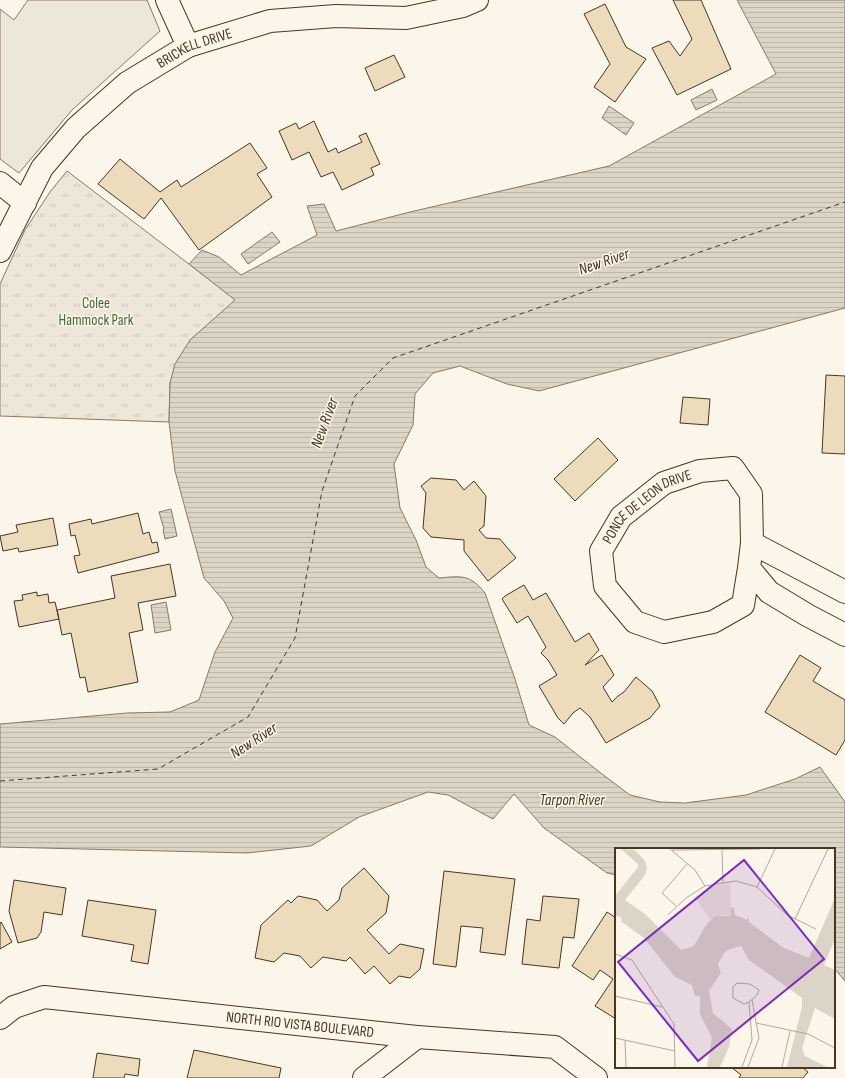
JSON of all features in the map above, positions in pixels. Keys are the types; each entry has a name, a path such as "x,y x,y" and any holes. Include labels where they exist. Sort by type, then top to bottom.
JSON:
{"street":[{"path":"167,0 188,46"},
{"name":"BRICKELL DRIVE","path":"0,251 42,168 76,128 127,83 188,46 270,21 336,16 406,18 463,6 477,0"},
{"path":"0,183 25,203"},
{"name":"PONCE DE LEON DRIVE","path":"733,468 751,494 752,543 749,568 743,605 713,622 664,632 635,622 606,586 601,551 621,517 664,483 700,471 733,468"},
{"path":"752,543 845,592"},
{"path":"749,568 769,592 807,615 845,635"},
{"name":"NORTH RIO VISTA BOULEVARD","path":"0,1018 14,1007 44,997 417,1037 555,1047 596,1078"},
{"path":"364,1078 417,1037"}],"green space":[{"name":"Colee Hammock Park","path":"67,171 236,300 190,340 170,383 169,422 0,416 0,284 25,230 50,192"}],"shaded area":[{"path":"28,0 147,0 160,31 72,110 19,173 0,159 0,9 14,20"}],"water":[{"path":"737,0 845,0 845,308 539,391 507,384 460,366 433,373 415,394 413,425 394,464 400,508 416,540 426,567 439,578 459,577 470,579 475,582 485,593 515,679 529,725 555,737 630,795 660,802 685,803 746,795 795,779 820,767 845,802 845,981 835,969 835,848 615,848 615,875 607,873 544,828 514,794 493,819 448,795 428,792 359,817 311,846 247,853 0,847 0,724 127,713 170,712 199,700 215,652 233,618 224,601 204,578 175,471 169,422 170,383 175,364 190,340 235,300 189,264 202,250 219,257 241,275 317,235 307,206 324,204 336,231 410,212 609,166 776,74"},
{"path":"712,89 717,100 696,110 691,100"},
{"path":"609,106 634,123 626,135 602,118"},
{"path":"272,232 280,242 248,264 241,254"},
{"path":"171,509 177,536 165,539 159,512"},
{"path":"166,602 171,630 155,633 151,605"}],"building":[{"path":"673,0 701,0 731,69 677,95 652,48 669,41 680,56 692,39"},
{"path":"605,4 626,47 646,59 615,102 594,87 610,64 584,14"},
{"path":"394,55 405,77 375,91 365,68"},
{"path":"314,121 328,152 336,148 338,153 362,142 359,136 366,133 380,164 371,168 374,175 342,190 333,172 321,177 309,152 292,160 279,131 296,123 299,129"},
{"path":"250,143 267,168 257,174 272,197 199,250 161,198 144,219 98,184 120,159 160,192 177,180 181,187"},
{"path":"826,375 845,376 845,454 822,453"},
{"path":"683,397 710,399 708,425 680,423"},
{"path":"598,438 618,460 575,501 554,479"},
{"path":"431,478 456,480 464,490 474,481 486,496 484,526 479,530 486,538 500,539 516,558 488,581 464,551 464,540 431,537 423,528 426,493 421,486"},
{"path":"138,513 143,534 149,532 152,543 157,542 159,552 78,573 74,556 80,555 75,535 71,536 69,524 91,519 92,524"},
{"path":"53,518 58,545 19,552 18,548 3,551 0,536 18,532 16,525"},
{"path":"170,564 176,596 138,603 143,630 129,633 138,682 88,692 85,677 80,678 71,633 62,635 57,610 115,598 111,576"},
{"path":"524,585 533,600 546,593 575,642 589,633 599,650 585,665 602,655 614,675 603,687 612,702 624,692 636,677 652,691 660,706 650,718 606,743 590,717 580,708 573,713 564,724 558,718 539,686 557,675 548,660 541,653 546,647 528,616 517,623 502,599"},
{"path":"37,592 37,596 48,594 49,603 55,602 59,619 19,627 14,601 23,600 22,595"},
{"path":"800,655 821,668 813,681 845,700 845,740 836,755 765,712"},
{"path":"364,868 389,896 386,913 367,930 389,954 400,944 424,949 420,969 410,978 399,976 390,984 374,966 365,974 350,957 346,961 323,957 311,968 300,956 284,953 274,962 255,958 261,925 288,900 291,903 298,896 317,900 327,911 339,900 342,888"},
{"path":"444,871 515,879 505,955 480,952 483,928 461,926 456,967 433,964"},
{"path":"14,880 66,888 62,915 44,912 41,932 37,938 18,943 9,911"},
{"path":"543,896 579,899 574,938 563,937 559,968 522,964 527,919 540,921"},
{"path":"88,900 156,910 148,964 131,961 134,945 82,936"},
{"path":"607,912 615,917 615,1018 595,1006 613,979 600,970 593,980 572,966"},
{"path":"1,922 12,942 0,949 0,923"},
{"path":"194,1050 281,1068 279,1078 187,1078"},
{"path":"97,1053 140,1059 138,1076 125,1074 124,1078 93,1078"},
{"path":"732,1068 803,1068 808,1072 803,1078 739,1078 741,1075"}],"ferry route":[{"path":"0,781 158,769 248,717 295,638 322,491 355,396 393,358 845,202"}],"water label":[{"name":"New River","path":"604,262"},
{"name":"New River","path":"325,423"},
{"name":"New River","path":"254,741"},
{"name":"Tarpon River","path":"572,800"}]}
